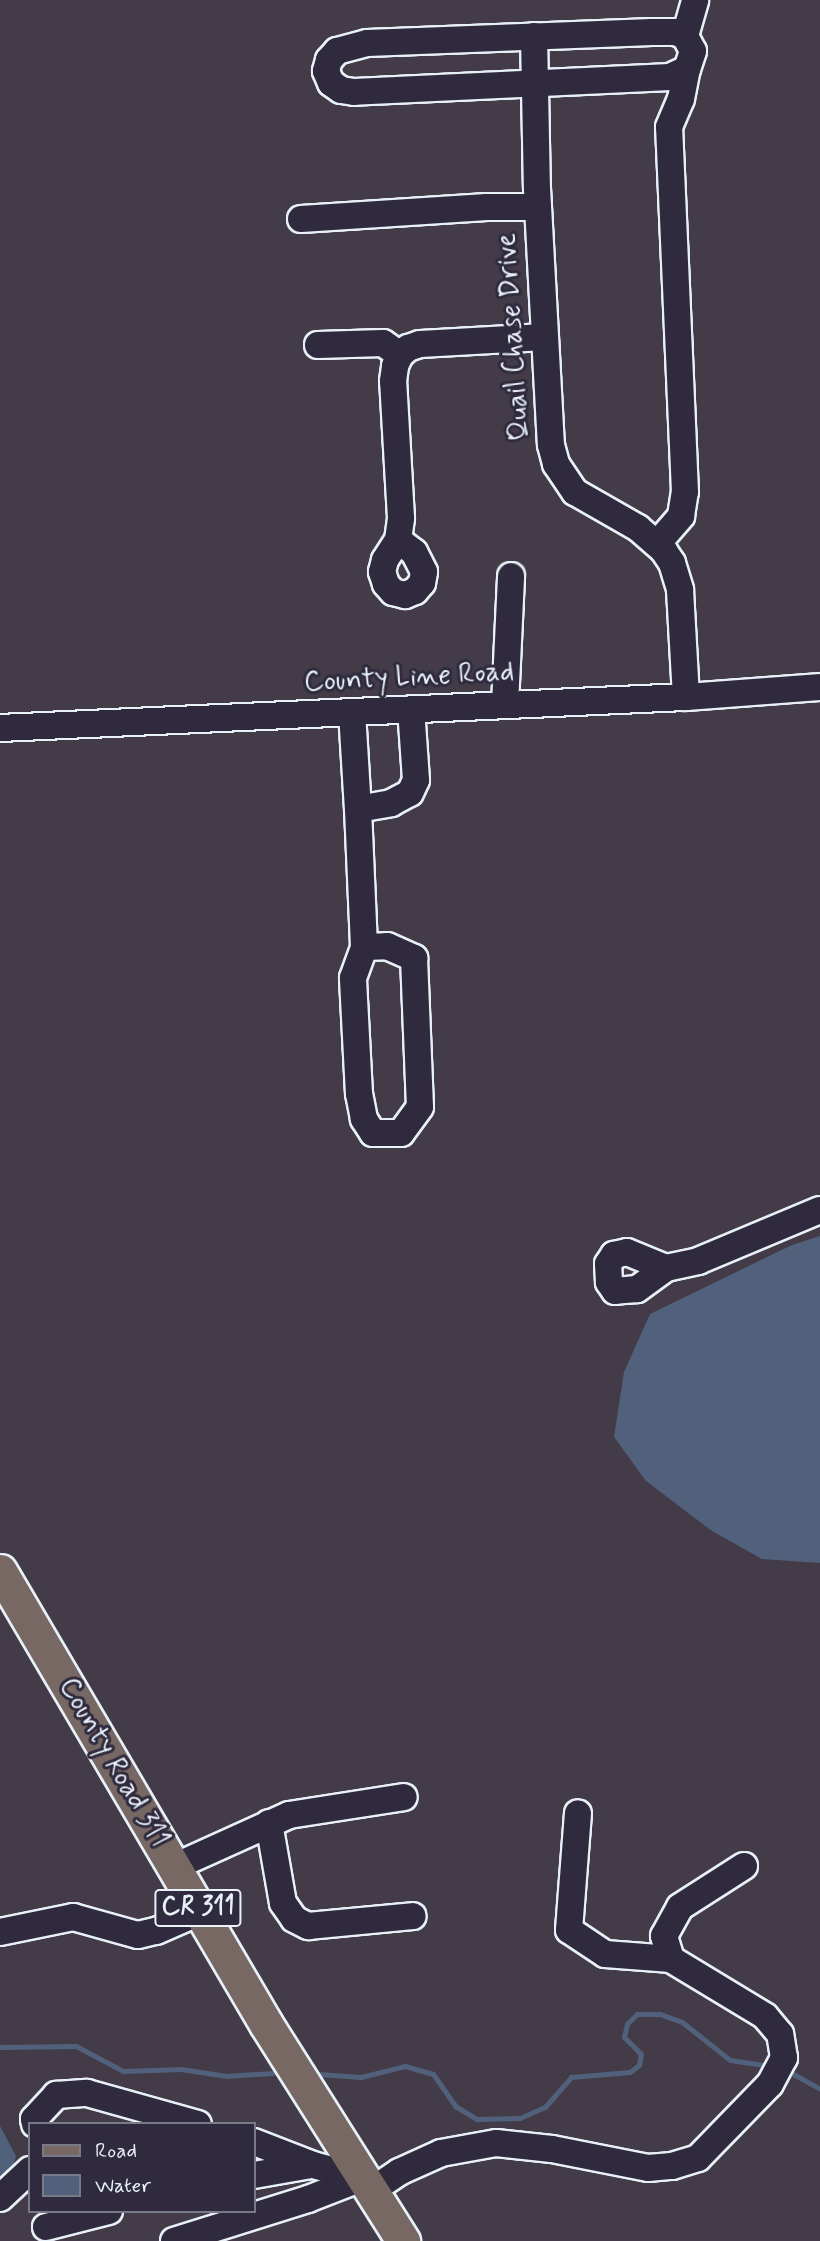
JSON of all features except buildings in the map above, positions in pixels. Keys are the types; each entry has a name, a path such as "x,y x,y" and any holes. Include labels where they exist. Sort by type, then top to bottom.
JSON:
{"main road":[{"name":"County Road 311","path":"0,1571 200,1912 403,2241"}],"street":[{"path":"685,36 695,0"},
{"path":"657,544 681,516 685,492 669,127 681,99 693,51 685,36 676,32 652,32 350,45 337,51 329,60 326,72 331,83 354,92 670,77 687,69"},
{"name":"Quail Chase Drive","path":"534,36 538,207 550,425 556,464 575,492 638,528 657,544 672,563 680,590 686,697"},
{"path":"300,219 487,207 538,207"},
{"path":"398,540 401,518 393,381 394,366 400,355 408,348 420,344 545,337"},
{"path":"318,345 383,344 400,355"},
{"path":"505,705 510,576"},
{"name":"County Line Road","path":"0,728 686,697 820,687"},
{"path":"358,809 391,803 410,793 416,780 411,709"},
{"path":"352,712 364,947 353,978 359,1094 364,1119 373,1133 401,1133 420,1107 414,958 387,946 364,947"},
{"path":"666,1268 698,1261 820,1210"},
{"path":"174,1867 289,1815 404,1797"},
{"path":"174,2241 366,2185 442,2153 496,2143 552,2149 648,2168 672,2166 698,2158 770,2084 784,2058 780,2034 765,2016 671,1959 605,1954 569,1930 578,1813"},
{"path":"269,1823 283,1903 294,1919 309,1926 413,1916"},
{"path":"671,1959 664,1936 681,1907 744,1866"},
{"path":"0,1932 73,1917 138,1935 156,1931 200,1912"},
{"path":"35,2122 34,2119 56,2095 87,2093 191,2122"},
{"path":"256,2143 366,2185"},
{"path":"256,2175 313,2165"},
{"path":"0,2198 28,2172"},
{"path":"48,2226 101,2213"}],"water":[{"path":"820,1236 820,1563 762,1559 712,1531 646,1481 614,1437 624,1372 650,1314 792,1245"},
{"path":"0,2126 16,2156 11,2173 0,2187"}],"waterway":[{"path":"318,2074 361,2077 405,2066 433,2074 455,2106 477,2119 520,2118 545,2107 571,2077 630,2072 639,2065 641,2054 624,2037 627,2024 637,2014 660,2014 682,2022 730,2060 770,2066"},
{"path":"0,2047 76,2046 123,2071 181,2069 226,2076 273,2073"},
{"path":"786,2070 820,2089"}]}
